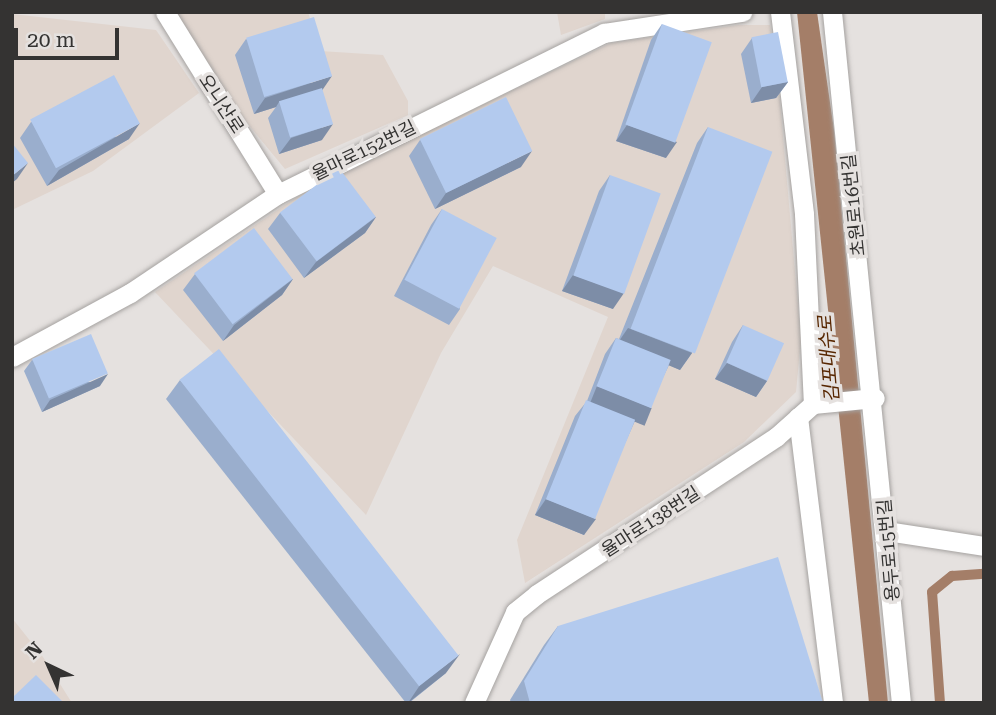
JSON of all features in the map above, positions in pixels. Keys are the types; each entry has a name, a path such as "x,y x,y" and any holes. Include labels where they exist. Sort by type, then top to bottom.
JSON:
{"lane":[{"name":"오니산로","path":"165,12 278,194"},
{"name":"율마로152번길","path":"12,357 130,293 278,194 604,33 743,12"},
{"path":"780,12 806,240 806,410 833,703"},
{"name":"초원로16번길","path":"832,12 875,398"},
{"name":"율마로138번길","path":"474,703 515,612 806,410 875,398"},
{"name":"용두로15번길","path":"875,398 901,703"},
{"path":"887,531 984,546"}],"shaded area":[{"path":"176,12 308,12 320,51 383,55 408,101 408,115 285,169 233,106"},
{"path":"557,12 605,12 605,19 561,35"},
{"path":"797,12 817,12 834,130 888,703 869,703"},
{"path":"12,14 156,30 199,93 93,171 12,210"},
{"path":"738,25 770,25 777,69 801,339 796,392 744,442 525,583 517,540 608,317 493,266 441,353 366,515 155,292 312,187 611,43"},
{"path":"12,618 43,657 72,703 12,703"}],"building":[{"path":"314,17 332,76 264,97 246,38"},
{"path":"662,24 712,42 675,143 625,125"},
{"path":"778,32 788,82 761,87 751,37"},
{"path":"114,75 140,124 56,168 30,120"},
{"path":"322,88 333,124 290,137 279,101"},
{"path":"506,97 532,151 446,193 420,139"},
{"path":"708,127 772,152 695,353 631,329"},
{"path":"12,143 28,163 12,176"},
{"path":"339,168 376,217 317,261 280,213"},
{"path":"610,175 661,193 624,294 573,276"},
{"path":"442,209 497,238 459,309 404,280"},
{"path":"254,228 293,279 233,324 194,273"},
{"path":"743,325 784,343 767,381 726,362"},
{"path":"91,334 108,374 49,399 32,359"},
{"path":"616,338 671,360 651,408 597,386"},
{"path":"219,349 458,656 419,686 180,380"},
{"path":"586,400 635,420 595,519 546,499"},
{"path":"778,557 823,703 530,703 524,681 558,626"},
{"path":"36,675 64,703 12,703 12,698"}],"waterway":[{"path":"940,703 932,592 952,576 984,574"}],"water label":[{"name":"김포대수로","path":"829,359"}]}
